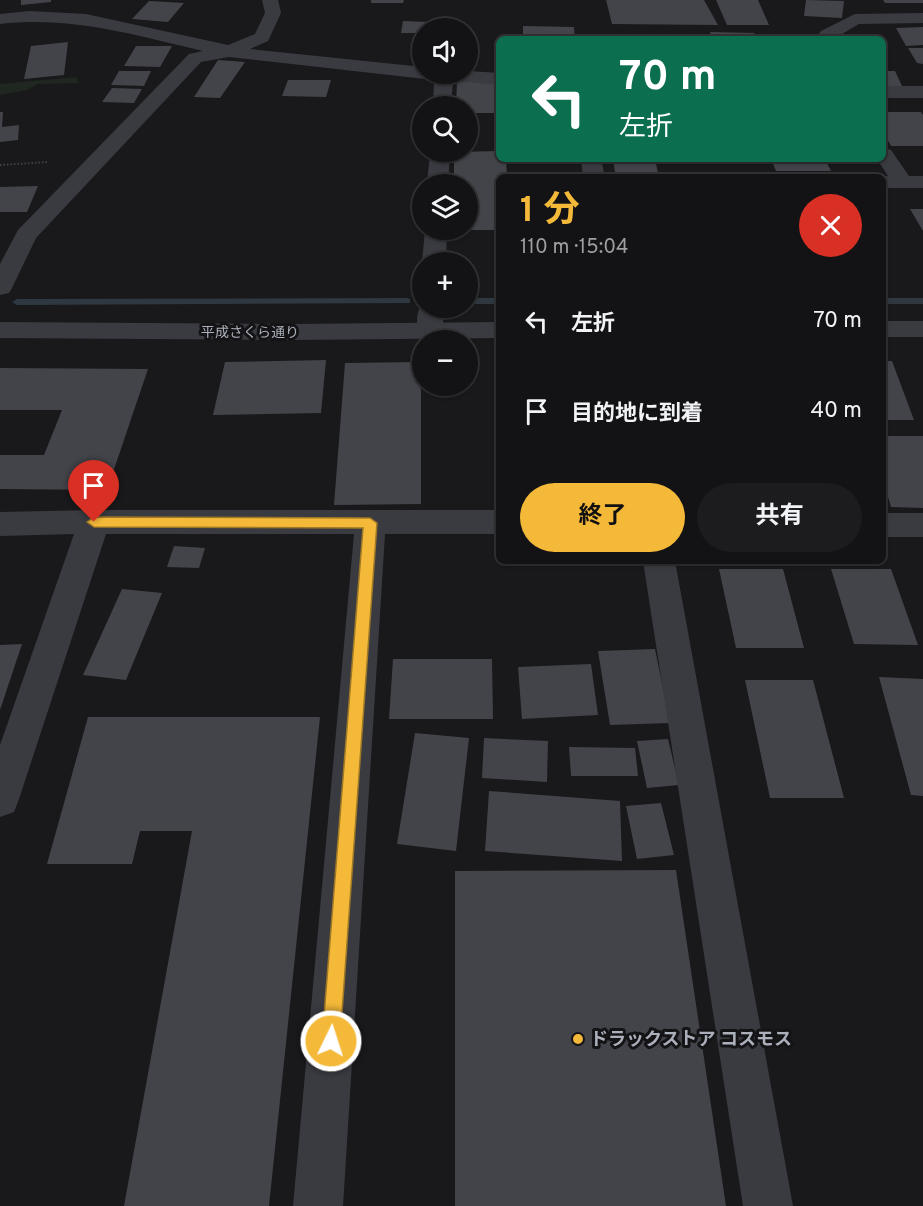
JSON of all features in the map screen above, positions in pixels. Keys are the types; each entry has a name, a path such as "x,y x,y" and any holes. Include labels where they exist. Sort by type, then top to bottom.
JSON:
{"street":[{"path":"0,288 26,235 195,58 230,51 262,37 273,13 270,0"},
{"path":"849,0 855,19"},
{"path":"101,22 113,8"},
{"path":"0,19 17,15 101,22 230,51 412,72"},
{"path":"828,36 855,19 923,18"},
{"path":"478,77 496,79"},
{"path":"886,92 923,92"},
{"path":"886,157 903,182"},
{"name":"平成さくら通り","path":"0,330 430,319 496,329"},
{"path":"886,329 923,329"},
{"path":"0,799 94,522"},
{"path":"0,524 496,522"},
{"path":"318,1206 370,523"},
{"path":"886,525 923,525"},
{"path":"660,564 768,1206"}],"shaded area":[{"path":"76,77 79,83 38,84 27,90 0,95 0,84"}],"building":[{"path":"21,0 51,0 51,2 21,5"},
{"path":"371,0 404,0 403,3 371,3"},
{"path":"606,0 704,0 718,25 612,24"},
{"path":"716,0 758,0 769,25 727,25"},
{"path":"806,0 844,1 842,18 804,16"},
{"path":"883,0 923,0 923,3 885,3"},
{"path":"149,1 184,3 168,22 132,19"},
{"path":"403,21 412,21 412,33 401,33"},
{"path":"523,26 574,27 575,36 523,36"},
{"path":"923,27 923,45 906,46 896,28"},
{"path":"710,32 754,33 756,36 711,36"},
{"path":"68,42 64,75 24,79 31,46"},
{"path":"136,46 172,46 160,67 124,66"},
{"path":"908,48 923,48 923,64 917,63"},
{"path":"218,60 245,62 220,98 194,97"},
{"path":"119,71 151,71 144,86 111,85"},
{"path":"886,71 895,71 902,86 886,86"},
{"path":"288,80 331,80 326,97 282,96"},
{"path":"496,82 496,113 478,113 478,96 456,96 457,84"},
{"path":"112,88 142,89 134,103 102,102"},
{"path":"0,112 3,112 2,127 19,125 18,140 0,142"},
{"path":"886,112 921,112 923,115 923,146 891,146 886,137"},
{"path":"478,151 496,151 496,162 506,162 507,174 496,174 496,230 478,230 478,174 454,174 454,162 478,162"},
{"path":"613,162 656,162 658,173 615,172"},
{"path":"772,162 826,162 831,171 776,171"},
{"path":"38,186 27,212 0,212 0,187"},
{"path":"910,209 923,209 923,231"},
{"path":"326,360 321,413 213,415 225,362"},
{"path":"886,361 892,361 914,420 886,420"},
{"path":"412,362 412,396 421,396 421,504 334,505 345,363"},
{"path":"0,368 148,369 107,490 0,489 0,455 44,455 62,410 0,410"},
{"path":"886,436 923,436 923,508 891,507 886,490"},
{"path":"174,546 205,548 199,568 167,567"},
{"path":"719,569 783,569 804,648 736,648"},
{"path":"831,569 891,569 918,645 854,644"},
{"path":"122,589 162,593 126,680 83,675"},
{"path":"22,644 0,710 0,645"},
{"path":"655,649 670,723 610,725 598,651"},
{"path":"393,659 492,659 493,719 389,719"},
{"path":"591,664 598,715 522,719 518,667"},
{"path":"879,677 923,679 923,796 911,795"},
{"path":"745,680 813,680 844,798 770,798"},
{"path":"88,717 320,717 269,1206 124,1206 192,831 140,831 132,864 47,864"},
{"path":"415,733 469,738 456,851 397,844"},
{"path":"484,738 548,741 547,782 482,778"},
{"path":"668,739 679,785 647,788 637,741"},
{"path":"569,747 635,748 638,776 571,776"},
{"path":"489,791 620,801 622,861 485,851"},
{"path":"661,803 674,855 637,859 626,806"},
{"name":"ドラックストア コスモス","path":"676,870 726,1206 455,1206 455,871"}],"waterway":[{"path":"17,302 406,301"},
{"path":"478,301 496,301"},
{"path":"886,301 923,301"}],"place":[{"name":"ドラックストア コスモス","path":"578,1039"}],"route":[{"path":"94,522 370,523 331,1041"}]}
